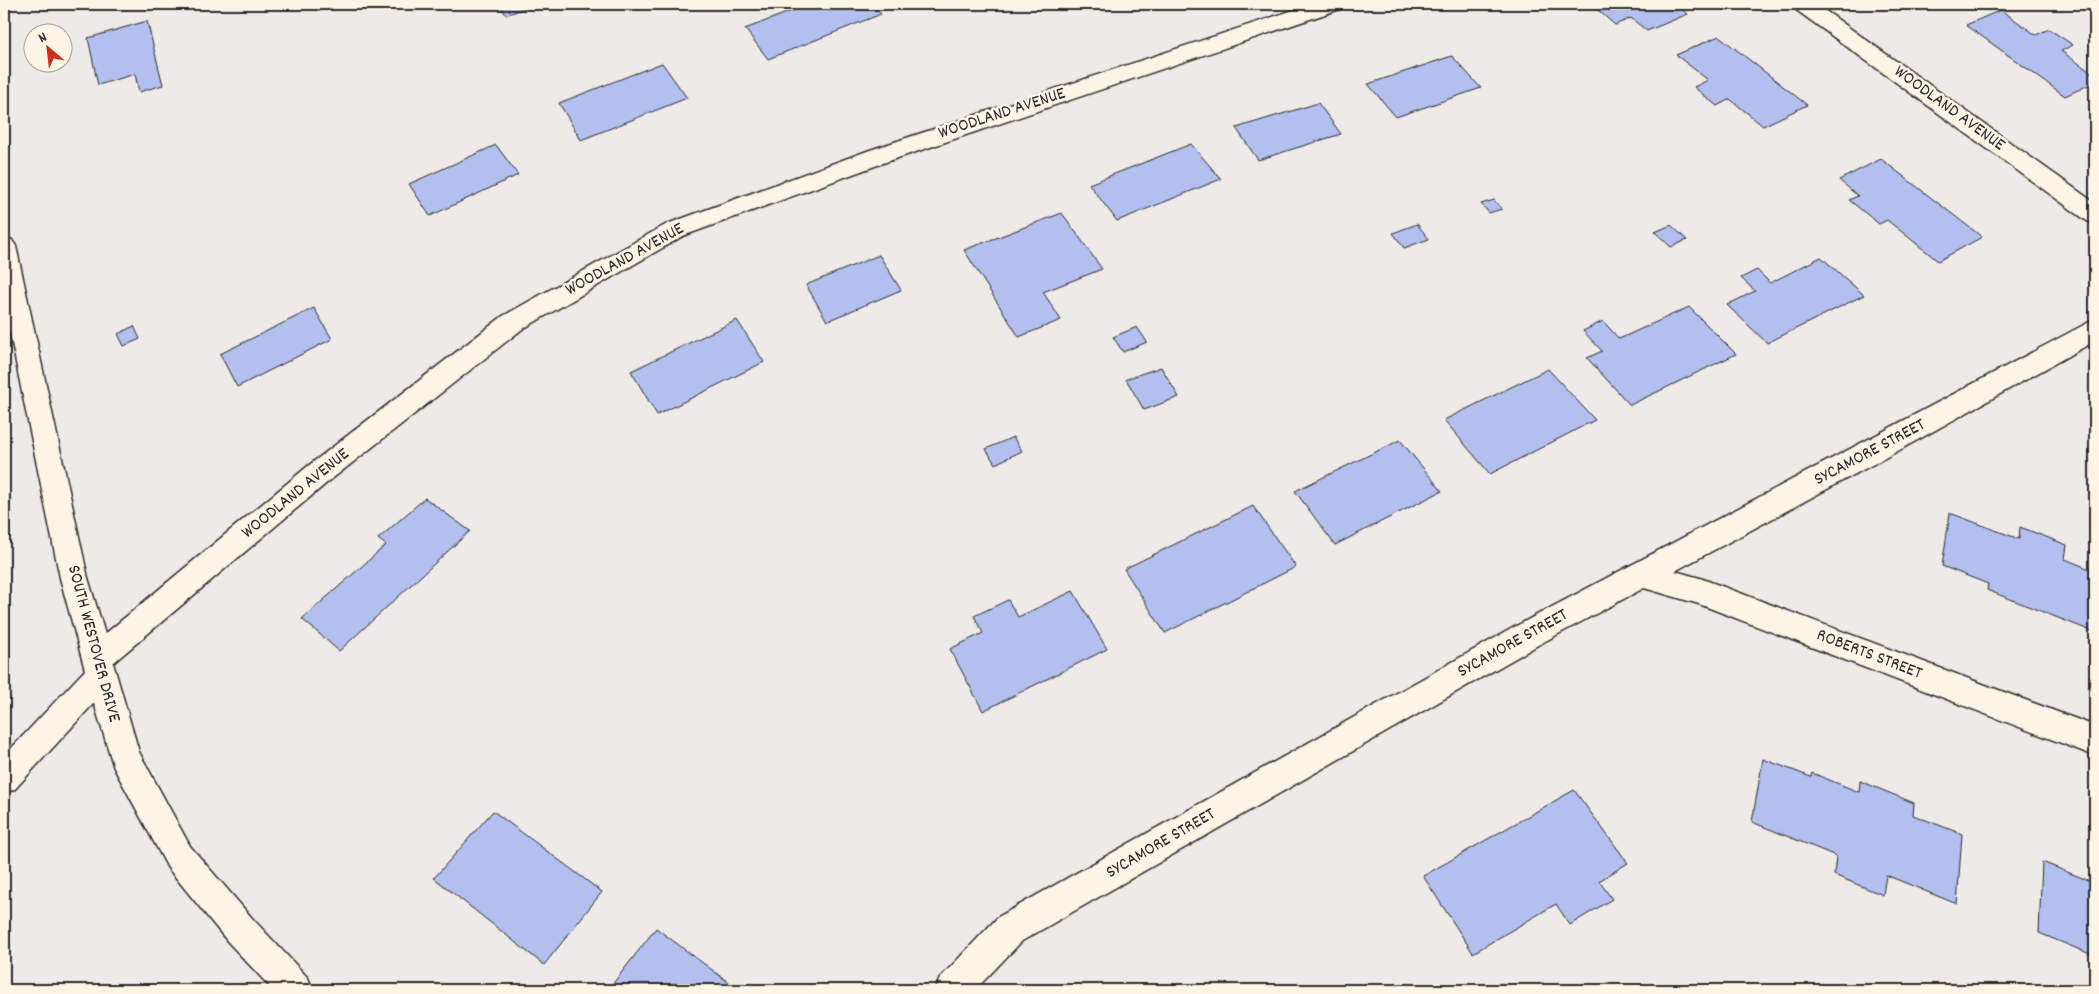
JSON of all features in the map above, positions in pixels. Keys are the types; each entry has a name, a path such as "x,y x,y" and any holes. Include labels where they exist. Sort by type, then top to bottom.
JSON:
{"street":[{"name":"WOODLAND AVENUE","path":"4,778 99,666 318,474 512,323 675,230 878,156 1333,4"},
{"name":"WOODLAND AVENUE","path":"1802,4 2095,215"},
{"name":"SOUTH WESTOVER DRIVE","path":"4,246 74,578 125,758 180,857 240,930 296,990"},
{"name":"SYCAMORE STREET","path":"952,990 1010,929 1528,635 1887,444 2095,329"},
{"name":"ROBERTS STREET","path":"1641,574 1700,591 2095,741"}],"building":[{"path":"537,4 506,15 500,5"},
{"path":"872,4 881,14 768,59 745,29 797,9 794,5"},
{"path":"1572,4 1591,4 1579,10"},
{"path":"1591,4 1675,4 1688,14 1647,31 1631,18 1615,25"},
{"path":"2001,10 2036,35 2049,29 2073,45 2061,51 2095,75 2095,82 2065,96 1966,25"},
{"path":"147,21 163,85 139,92 135,74 98,85 88,38"},
{"path":"1719,36 1807,105 1763,126 1730,99 1717,106 1694,87 1708,80 1676,55"},
{"path":"1452,56 1481,88 1396,117 1368,84"},
{"path":"662,63 687,98 581,140 559,103"},
{"path":"1318,103 1341,134 1258,160 1236,128"},
{"path":"1191,144 1221,179 1117,221 1089,184"},
{"path":"496,145 518,175 430,216 409,184"},
{"path":"1881,159 1982,237 1938,261 1887,220 1879,224 1849,200 1858,196 1839,180"},
{"path":"1494,200 1502,209 1489,213 1481,204"},
{"path":"1062,213 1102,269 1043,292 1061,320 1019,337 964,250"},
{"path":"1417,224 1429,239 1404,248 1393,233"},
{"path":"1671,225 1687,240 1671,247 1655,232"},
{"path":"879,255 901,290 827,321 806,285"},
{"path":"1821,257 1864,295 1767,343 1727,305 1755,291 1741,278 1757,270 1770,283"},
{"path":"1689,307 1736,354 1630,405 1587,358 1602,351 1583,331 1603,321 1619,339"},
{"path":"314,308 332,339 237,387 220,354"},
{"path":"737,320 764,362 657,415 631,371"},
{"path":"134,326 140,339 124,346 118,334"},
{"path":"1137,327 1147,342 1123,352 1113,337"},
{"path":"1161,367 1179,397 1144,410 1126,379"},
{"path":"1548,369 1595,420 1490,474 1444,420"},
{"path":"1013,437 1022,451 995,464 986,449"},
{"path":"1400,440 1442,491 1335,545 1295,491"},
{"path":"425,498 470,531 339,651 302,619 386,545 378,539"},
{"path":"1253,506 1296,567 1165,633 1124,569"},
{"path":"1950,513 2019,539 2020,527 2067,545 2065,559 2095,571 2094,632 1987,590 1988,584 1942,566"},
{"path":"1073,591 1107,649 983,711 950,649 983,633 974,616 1008,600 1018,617"},
{"path":"1763,759 1811,777 1812,773 1859,792 1860,781 1914,803 1913,815 1962,834 1957,904 1886,875 1883,895 1834,875 1836,856 1752,822"},
{"path":"1574,790 1628,863 1599,881 1612,899 1570,925 1556,904 1473,953 1423,876"},
{"path":"493,811 602,892 544,965 434,878"},
{"path":"2042,862 2095,883 2095,956 2039,933"},
{"path":"656,928 739,990 608,990"}]}
